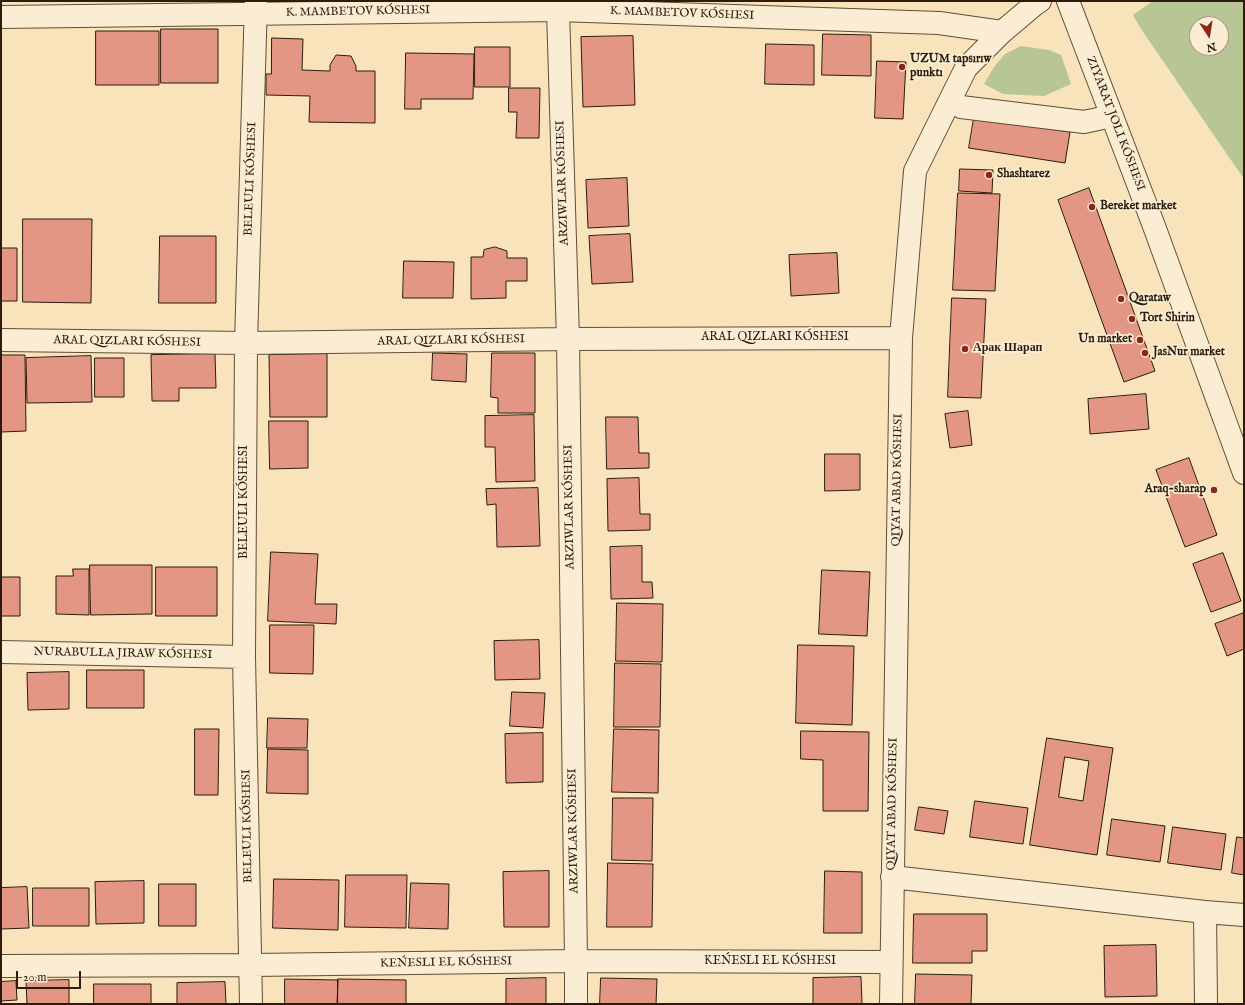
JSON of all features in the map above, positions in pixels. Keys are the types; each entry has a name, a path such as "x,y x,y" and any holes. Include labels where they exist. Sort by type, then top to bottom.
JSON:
{"street":[{"name":"QIYAT ABAD KÓSHESI","path":"891,1004 901,338 914,171 966,68 1002,32 1040,1"},
{"path":"1068,1 1154,226 1244,473"},
{"name":"K. MAMBETOV KÓSHESI","path":"1,17 256,7 558,10 939,23 1002,32"},
{"name":"BELEULI KÓSHESI","path":"251,1004 244,656 246,343 256,7"},
{"path":"558,10 568,339 576,1004"},
{"path":"961,107 1084,122 1112,116"},
{"path":"1,340 246,343 568,339 901,338"},
{"path":"1,652 244,656"},
{"path":"892,877 1204,912 1244,915"},
{"path":"1204,912 1206,1004"},
{"name":"KEŃESLI EL KÓSHESI","path":"1,966 576,961 891,962"}],"green space":[{"path":"1153,1 1244,1 1244,179 1141,29 1133,15"},
{"path":"1021,46 1049,50 1061,55 1071,84 1044,96 1003,94 984,84 994,67 1005,54"}],"building":[{"path":"161,29 218,29 218,83 161,83"},
{"path":"96,31 159,31 159,85 96,85"},
{"path":"823,34 871,35 871,76 822,75"},
{"path":"633,36 635,105 583,107 581,37"},
{"path":"272,38 303,39 302,70 330,71 330,65 336,55 351,56 356,66 356,71 375,71 375,123 309,122 310,96 266,95 266,74 271,74"},
{"path":"766,44 814,45 814,85 765,84"},
{"path":"475,47 510,47 510,87 475,87"},
{"path":"406,53 474,54 473,99 421,99 421,109 405,109"},
{"path":"877,61 906,62 903,119 875,118"},
{"path":"509,88 540,88 539,138 516,138 517,112 509,112"},
{"path":"974,118 1070,132 1065,163 969,148"},
{"path":"960,169 993,170 992,193 959,191"},
{"path":"627,178 629,226 588,228 586,180"},
{"path":"1089,188 1155,371 1124,382 1058,200"},
{"path":"958,193 1000,194 995,291 953,290"},
{"path":"23,219 92,219 91,303 23,302"},
{"path":"630,234 633,282 592,284 589,236"},
{"path":"160,236 216,236 216,303 159,303"},
{"path":"495,247 507,251 507,258 527,258 527,281 506,281 506,298 471,299 471,257 483,257 484,250"},
{"path":"1,248 17,248 17,301 1,301"},
{"path":"837,253 839,293 791,296 789,255"},
{"path":"404,261 454,262 453,298 403,298"},
{"path":"952,298 986,299 981,398 948,397"},
{"path":"433,353 467,354 466,382 432,380"},
{"path":"492,353 535,353 535,413 498,413 498,398 491,397"},
{"path":"215,354 216,388 179,388 179,401 152,401 151,355"},
{"path":"327,354 327,417 270,417 269,355"},
{"path":"1,355 25,355 26,431 1,432"},
{"path":"91,356 92,402 27,403 26,358"},
{"path":"95,358 124,358 124,397 95,397"},
{"path":"1146,394 1149,429 1090,434 1088,399"},
{"path":"968,411 972,445 950,448 945,414"},
{"path":"534,415 535,481 496,482 495,447 485,447 485,416"},
{"path":"606,417 638,417 639,453 649,453 649,468 607,469"},
{"path":"269,421 308,421 308,468 270,469"},
{"path":"825,454 860,454 860,490 825,491"},
{"path":"1189,458 1217,535 1185,547 1156,470"},
{"path":"639,478 640,514 650,514 650,530 608,531 607,479"},
{"path":"538,488 540,546 497,547 496,504 487,505 486,489"},
{"path":"642,546 642,582 652,582 653,598 611,599 610,547"},
{"path":"271,552 318,554 315,604 337,604 336,624 268,621"},
{"path":"1223,553 1241,601 1211,612 1193,564"},
{"path":"90,565 152,565 152,614 91,615"},
{"path":"156,567 217,567 217,616 156,616"},
{"path":"73,569 89,569 89,615 56,614 56,576 73,576"},
{"path":"822,570 870,572 867,636 819,634"},
{"path":"1,577 20,577 20,616 1,616"},
{"path":"617,603 663,604 662,662 616,661"},
{"path":"1244,613 1244,649 1227,656 1215,624"},
{"path":"270,625 314,625 313,674 270,673"},
{"path":"539,640 540,679 495,680 494,641"},
{"path":"798,645 854,646 852,725 796,723"},
{"path":"615,663 661,664 660,727 614,727"},
{"path":"87,670 144,670 144,708 87,708"},
{"path":"69,672 69,709 28,710 27,673"},
{"path":"512,692 545,693 543,728 510,726"},
{"path":"268,718 308,719 307,748 267,748"},
{"path":"195,729 219,729 218,795 195,795"},
{"path":"614,729 659,730 658,793 612,792"},
{"path":"801,731 869,732 868,811 823,811 823,760 801,759"},
{"path":"543,733 543,782 506,783 505,734"},
{"path":"1047,738 1113,748 1097,855 1030,845","holes":["1065,757 1089,761 1083,801 1059,797"]},
{"path":"268,749 308,750 308,794 267,793"},
{"path":"613,798 653,798 652,861 612,860"},
{"path":"975,801 1028,808 1023,844 970,837"},
{"path":"919,807 948,811 944,834 915,830"},
{"path":"1112,819 1165,826 1160,862 1107,855"},
{"path":"1173,827 1226,834 1221,870 1168,863"},
{"path":"1237,837 1244,838 1244,875 1232,873"},
{"path":"608,863 653,864 652,927 607,927"},
{"path":"549,871 549,927 504,927 503,872"},
{"path":"825,871 862,872 862,933 824,933"},
{"path":"346,875 407,875 406,928 345,927"},
{"path":"274,879 339,880 338,930 273,928"},
{"path":"144,881 144,923 96,924 95,882"},
{"path":"411,883 449,884 448,929 409,928"},
{"path":"159,884 196,884 196,926 159,926"},
{"path":"27,887 29,928 1,929 1,888"},
{"path":"33,888 89,888 89,926 33,926"},
{"path":"914,914 987,914 987,951 972,951 972,963 913,963"},
{"path":"1156,945 1157,996 1105,997 1104,946"},
{"path":"916,974 972,975 971,1004 915,1004"},
{"path":"861,977 862,1004 813,1004 813,978"},
{"path":"546,978 546,1004 506,1004 506,979"},
{"path":"601,978 657,979 656,1004 600,1004"},
{"path":"285,979 338,980 337,1004 285,1004"},
{"path":"338,979 406,980 406,1004 338,1004"},
{"path":"69,980 69,1004 27,1004 26,981"},
{"path":"16,981 17,1000 1,1001 1,982"},
{"path":"225,982 226,1004 177,1004 177,983"},
{"path":"94,984 151,984 151,1004 94,1004"}],"place":[{"name":"UZUM tapsırıw punktı","path":"902,67"},
{"name":"Shashtarez","path":"989,175"},
{"name":"Bereket market","path":"1092,207"},
{"name":"Qarataw","path":"1121,299"},
{"name":"Tort Shirin","path":"1132,319"},
{"name":"Un market","path":"1140,340"},
{"name":"Арак Шарап","path":"965,349"},
{"name":"JasNur market","path":"1145,353"},
{"name":"Araq-sharap","path":"1214,490"}]}
